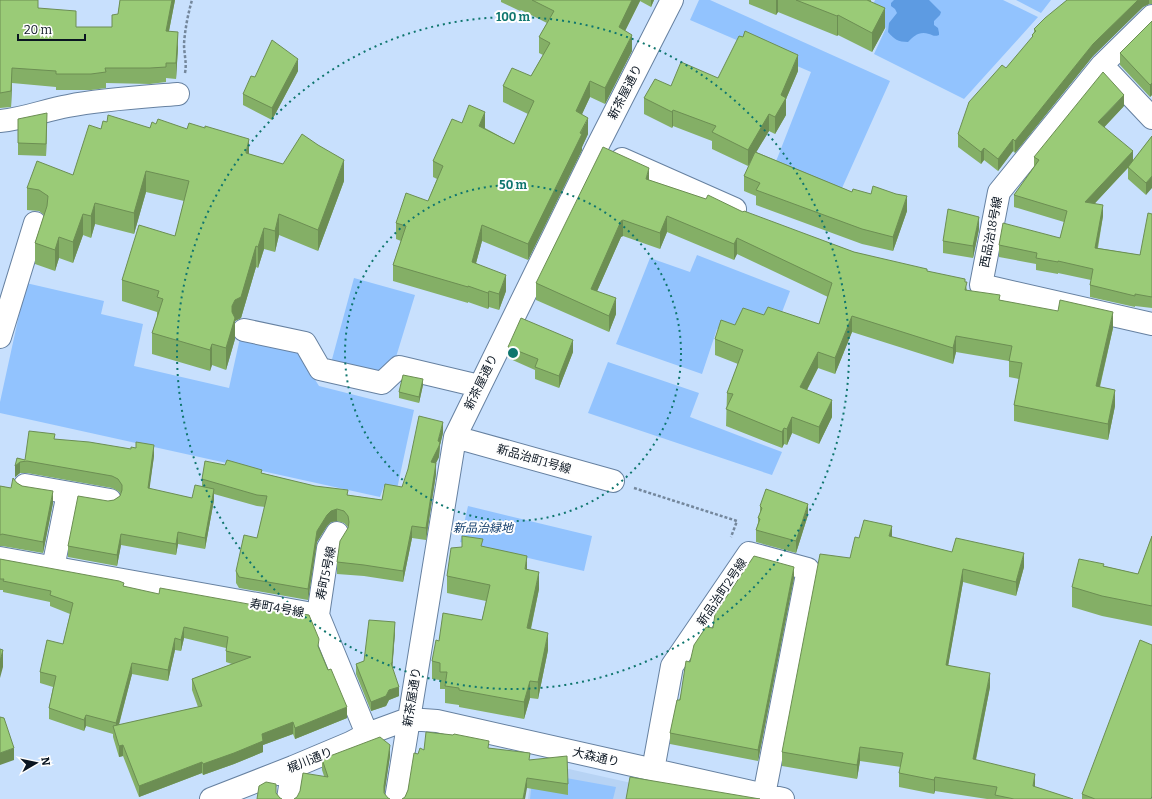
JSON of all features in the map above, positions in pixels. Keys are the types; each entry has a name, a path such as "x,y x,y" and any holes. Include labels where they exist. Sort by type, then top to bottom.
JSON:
{"street":[{"name":"新茶屋通り","path":"396,799 455,437 597,148 672,0"},
{"name":"西品治18号線","path":"1152,16 1102,65 999,192 973,284 1152,324"},
{"path":"1102,65 1152,118"},
{"path":"0,121 15,119 69,106 178,94"},
{"path":"597,148 754,218"},
{"path":"0,337 35,223"},
{"path":"244,330 304,343 320,369 382,383 399,367 480,386"},
{"name":"新品治町1号線","path":"455,437 612,482"},
{"path":"26,485 110,500"},
{"path":"53,568 68,493"},
{"name":"寿町5号線","path":"318,615 328,548 337,533"},
{"name":"新品治町2号線","path":"652,770 672,666 749,553 808,569 774,797"},
{"name":"寿町4号線","path":"0,558 318,615 367,734"},
{"name":"梶川通り","path":"210,799 293,767 350,743 367,734 408,719"},
{"name":"大森通り","path":"408,719 437,721 774,797"},
{"path":"288,799 293,767"}],"path":[{"path":"178,94 185,70 185,35 192,0"},
{"path":"612,482 737,521 731,538 749,553"}],"shaded area":[{"path":"894,0 929,0 941,12 934,21 934,25 938,28 939,35 935,36 922,33 915,36 908,42 899,41 894,38 888,32 889,23 897,13 891,6 891,3"},
{"path":"533,761 703,799 528,799"}],"green space":[{"path":"699,0 710,0 890,81 838,197 773,169 811,72 690,20"},
{"path":"875,0 1003,0 1038,17 964,99 874,54 886,28 867,18"},
{"path":"1016,0 1051,0 1041,13"},
{"path":"697,255 790,291 779,320 733,335 717,329 702,374 616,344 650,258 690,272"},
{"path":"354,278 415,295 396,357 376,373 331,363"},
{"path":"26,283 104,301 101,314 143,324 134,366 229,388 240,338 297,351 319,386 414,410 397,489 384,486 380,497 0,413 0,402"},
{"path":"608,362 699,393 690,417 782,452 772,475 588,413"},
{"name":"新品治緑地","path":"468,506 592,536 584,571 460,542"},
{"path":"533,772 616,787 613,799 530,799"}],"building":[{"path":"0,0 38,0 38,8 76,11 76,27 112,27 112,15 118,14 120,0 172,0 166,31 178,32 176,63 166,63 166,67 105,68 106,72 91,74 56,74 56,71 12,68 11,91 0,93"},
{"path":"532,0 632,0 619,27 632,35 605,88 590,81 576,111 588,118 580,133 582,134 528,244 482,225 472,262 506,275 499,294 489,291 488,293 393,265 406,226 396,223 406,193 428,201 443,166 433,161 452,119 462,123 469,105 485,112 479,126 514,144 534,101 503,86 512,68 531,76 550,43 539,37 554,11"},
{"path":"796,0 867,0 885,8 872,33 838,15 837,16"},
{"path":"1067,0 1138,0 1093,44 1015,141 1013,139 998,159 984,148 981,152 958,134 969,102 1002,65 1006,68 1033,36 1032,35 1036,31 1034,29"},
{"path":"1152,21 1152,83 1150,85 1120,53"},
{"path":"745,31 798,55 781,95 786,98 775,117 769,114 748,150 712,132 716,126 673,110 672,112 644,98 655,79 671,86 681,62 718,78 739,36 743,37"},
{"path":"272,40 298,59 272,108 243,94 251,76 255,77"},
{"path":"1103,72 1124,95 1098,122 1133,151 1085,202 1103,205 1095,248 1140,255 1148,213 1152,214 1152,297 1135,294 1135,296 1090,285 1093,269 1058,261 1036,258 1037,253 999,245 1003,223 1060,238 1067,211 1014,195 1039,160 1034,157"},
{"path":"47,113 46,144 18,143 18,119"},
{"path":"108,115 150,128 152,122 156,124 158,119 187,129 189,123 205,128 205,126 249,139 246,153 283,164 302,134 344,160 318,230 279,214 275,231 264,228 258,247 256,246 241,297 235,300 232,306 232,312 235,318 226,348 212,344 210,350 152,333 163,299 157,297 159,291 122,280 139,225 175,236 189,181 146,171 134,213 95,203 91,216 83,214 73,242 59,237 55,250 35,243 47,206 48,196 39,190 27,188 37,161 73,175 89,125 101,129 103,121 107,122"},
{"path":"1152,136 1152,176 1146,183 1128,167"},
{"path":"603,147 649,168 646,179 706,199 708,195 743,212 744,211 854,252 927,269 927,271 965,279 965,282 967,282 965,290 1000,295 999,300 1058,311 1060,300 1113,312 1096,386 1115,390 1108,424 1014,405 1022,363 1009,361 1012,346 956,336 953,348 852,316 835,358 818,352 800,387 832,400 819,427 792,417 787,429 784,428 782,432 726,409 733,394 727,393 743,350 715,339 721,320 735,325 743,308 764,315 768,307 819,324 832,283 737,238 734,244 667,216 660,233 623,220 621,221 591,289 616,298 609,316 536,283"},
{"path":"755,152 852,192 853,189 871,194 873,186 907,196 893,237 862,229 756,190 760,183 744,176"},
{"path":"948,209 979,217 973,246 943,241"},
{"path":"521,318 573,340 559,376 535,367 538,359 508,347"},
{"path":"403,375 423,379 419,397 399,392"},
{"path":"419,416 443,422 438,441 440,442 439,446 431,462 436,463 426,528 412,526 403,571 337,562 340,541 348,528 349,522 348,516 344,511 337,509 331,511 327,515 317,531 308,589 239,577 236,571 244,535 257,538 267,496 257,495 202,479 205,461 225,465 227,460 262,470 261,473 315,486 348,490 347,495 382,500 385,484 402,487 408,469"},
{"path":"29,431 55,434 54,439 89,442 131,449 131,447 136,448 136,442 154,445 148,488 192,498 195,485 214,489 205,538 178,532 176,544 121,534 117,555 68,546 78,496 108,501 114,500 120,496 122,485 118,479 112,476 27,461 20,462 15,466 17,458 25,460"},
{"path":"13,478 22,486 53,491 43,542 2,534 0,535 0,486 11,488"},
{"path":"766,489 808,504 796,541 756,530 760,519 758,518 762,508 760,506"},
{"path":"864,520 892,526 889,536 952,552 956,538 1024,553 1016,582 963,569 946,665 990,673 973,759 1035,774 1033,786 1073,799 1014,799 995,795 997,787 935,777 934,780 899,773 903,753 860,747 857,765 782,752 820,554 850,558 855,537 859,538"},
{"path":"462,536 483,539 481,546 527,556 525,569 539,572 527,628 548,633 538,682 530,681 524,702 445,686 447,672 440,672 440,663 432,661 436,640 439,641 443,613 482,620 490,585 447,576 451,548 462,547"},
{"path":"1152,536 1152,606 1102,596 1072,587 1079,559 1104,564 1103,566 1138,574"},
{"path":"754,556 794,567 758,750 670,733 677,700 680,700 686,661 690,662 694,645 706,627 713,628 715,614"},
{"path":"0,559 119,581 124,583 123,586 159,594 160,588 309,615 319,639 318,646 328,670 331,669 347,707 295,728 293,722 262,734 263,741 234,753 203,764 202,762 139,786 123,745 119,746 113,726 202,706 192,679 251,657 226,651 228,637 184,627 181,640 175,638 168,670 132,663 116,723 86,715 84,720 49,708 56,676 40,672 47,640 63,644 73,603 50,595 51,591 3,581 4,579 0,579"},
{"path":"369,620 395,622 391,663 399,687 389,690 386,696 371,702 356,664 364,661"},
{"path":"1140,640 1152,645 1152,796 1151,799 1095,799 1082,794"},
{"path":"0,649 3,650 0,661"},
{"path":"0,717 4,718 14,748 0,753"},
{"path":"426,732 454,734 489,741 488,748 530,753 529,760 567,756 568,784 527,778 523,799 402,799 405,797 408,790 414,753 418,754 420,748 424,750"},
{"path":"380,737 390,745 384,793 390,799 294,799 300,791 303,773 328,777 322,759"},
{"path":"630,777 760,799 626,799"},
{"path":"266,782 276,784 276,793 282,799 257,799 259,786"}]}
